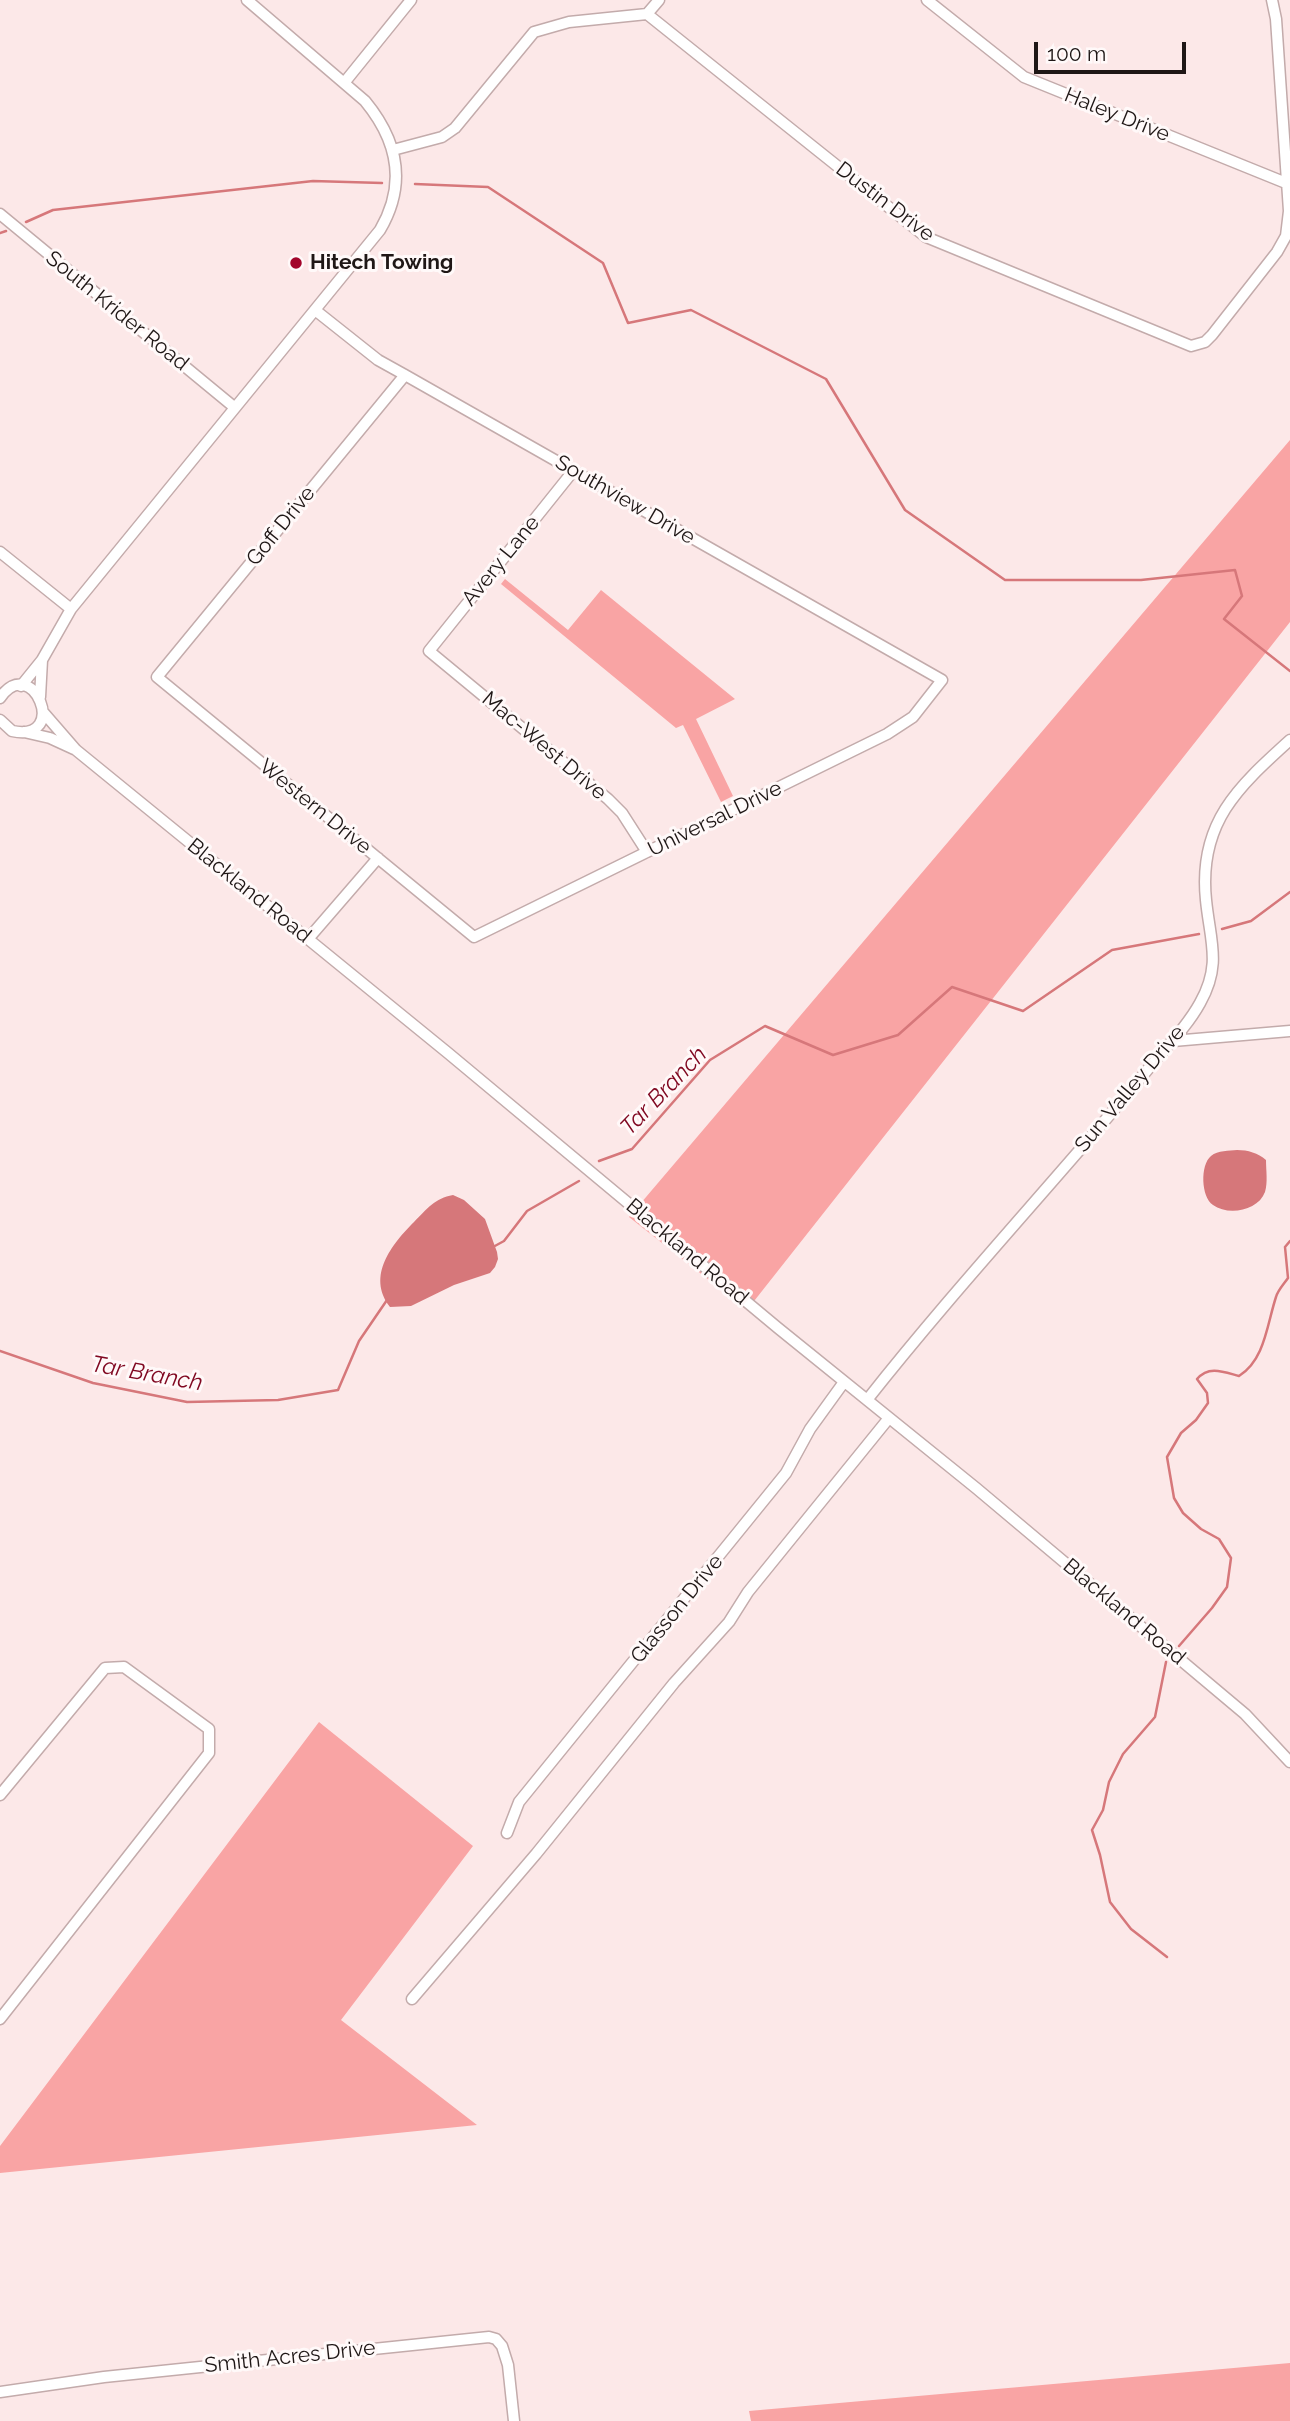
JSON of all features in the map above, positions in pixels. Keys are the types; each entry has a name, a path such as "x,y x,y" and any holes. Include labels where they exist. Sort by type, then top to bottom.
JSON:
{"street":[{"path":"21,686 41,660 71,609 387,218 395,191 393,150 373,110 247,0"},
{"path":"344,83 411,0"},
{"path":"393,150 442,137 455,128 534,32 569,22 647,14 659,0"},
{"name":"Haley Drive","path":"927,0 1024,77 1286,183"},
{"path":"1272,0 1276,19 1286,183"},
{"name":"Dustin Drive","path":"647,14 926,237 1191,346 1205,342 1223,323 1286,236 1289,211 1286,183"},
{"name":"South Krider Road","path":"0,214 234,407"},
{"name":"Southview Drive","path":"315,310 378,360 942,680"},
{"name":"Goff Drive","path":"157,677 405,375"},
{"name":"Avery Lane","path":"429,651 574,470"},
{"path":"0,552 71,609"},
{"name":"Mac-West Drive","path":"429,651 608,799 622,813 647,852"},
{"path":"24,732 34,728 43,712 40,697 41,660"},
{"name":"Western Drive","path":"157,677 474,937"},
{"name":"Universal Drive","path":"474,937 887,734 913,717 942,680"},
{"path":"0,698 10,688 21,686 32,689 40,697"},
{"name":"Blackland Road","path":"43,712 76,750 976,1488 1245,1714 1290,1762"},
{"path":"0,720 5,731"},
{"name":"Blackland Road","path":"5,731 50,738 76,750"},
{"name":"Sun Valley Drive","path":"867,1400 921,1332 1010,1233 1173,1041 1199,1005 1212,980 1213,959 1205,898 1209,849 1217,822 1236,793 1290,740"},
{"path":"308,939 377,858"},
{"path":"1173,1041 1290,1031"},
{"name":"Glasson Drive","path":"508,1833 519,1802 786,1473 810,1429 844,1382"},
{"path":"412,1998 536,1854 674,1682 729,1622 748,1592 889,1418"},
{"path":"0,1795 105,1668 124,1667 209,1729 209,1753 0,2019"},
{"name":"Smith Acres Drive","path":"0,2392 104,2377 489,2337 496,2339 506,2354 513,2421"}],"shaded area":[{"path":"1290,440 1290,622 747,1310 629,1217"},
{"path":"505,579 568,630 601,590 735,699 696,719 733,796 721,802 683,725 676,728 501,584"},
{"path":"1237,1150 1253,1152 1266,1160 1267,1180 1265,1192 1256,1204 1234,1211 1213,1205 1206,1195 1203,1181 1205,1166 1211,1156"},
{"path":"453,1195 464,1200 485,1219 497,1252 495,1267 490,1273 454,1285 411,1306 390,1307 383,1295 381,1272 390,1250 436,1201"},
{"path":"319,1722 473,1846 341,2020 477,2125 0,2173 0,2146"},
{"path":"1290,2363 1290,2421 751,2421 749,2411"}],"waterway":[{"path":"26,222 53,210 313,181 382,183"},
{"path":"415,184 488,187 603,263 628,323 691,310 826,379 905,510 1005,580 1141,580 1235,570 1242,596 1224,619 1290,671"},
{"path":"0,233 6,231"},
{"name":"Tar Branch","path":"1222,929 1251,921 1290,892"},
{"name":"Tar Branch","path":"599,1161 632,1149 710,1060 765,1026 833,1055 898,1035 952,987 1023,1011 1112,950 1199,934"},
{"name":"Tar Branch","path":"493,1247 504,1241 527,1211 579,1181"},
{"path":"1179,1646 1227,1587 1231,1558 1219,1539 1201,1529 1183,1513 1174,1498 1167,1457 1181,1433 1196,1420 1208,1403 1207,1393 1197,1379 1212,1371 1239,1376 1248,1369 1260,1351 1277,1294 1288,1278 1285,1247 1290,1241"},
{"name":"Tar Branch","path":"0,1351 93,1383 187,1402 278,1400 338,1390 359,1341 387,1300"},
{"path":"1166,1662 1155,1717 1123,1754 1109,1782 1103,1810 1092,1830 1110,1902 1131,1929 1167,1957"}],"place":[{"name":"Hitech Towing","path":"296,263"}]}
